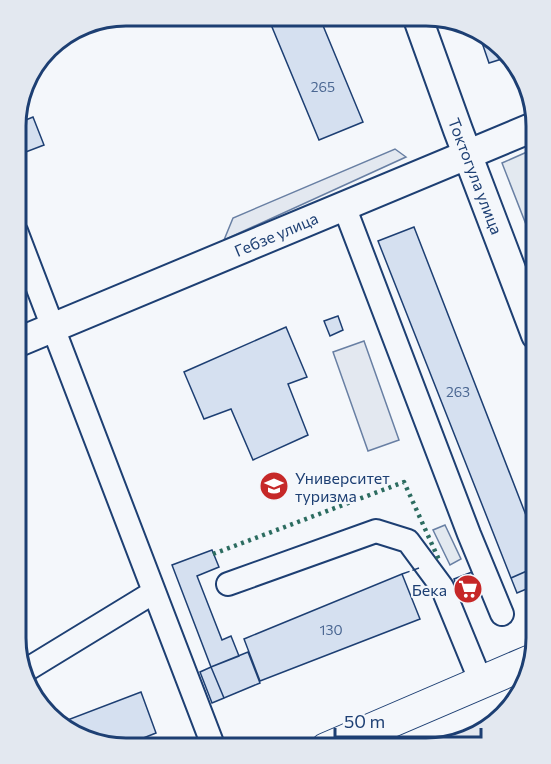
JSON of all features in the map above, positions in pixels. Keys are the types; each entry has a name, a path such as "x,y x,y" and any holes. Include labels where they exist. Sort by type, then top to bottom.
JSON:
{"highway":[{"path":"351,738 522,665"}],"main road":[{"name":"Токтогула улица","path":"421,26 526,307"},
{"name":"Гебзе улица","path":"26,339 526,130"}],"street":[{"path":"344,206 469,534 502,614"},
{"path":"26,257 210,738"},
{"path":"228,584 376,531 408,541 442,587 481,682"},
{"path":"30,668 154,592"}],"shaded area":[{"path":"395,149 406,157 224,240 233,218"},
{"path":"526,152 526,224 502,163"},
{"path":"364,341 399,440 368,451 333,352"},
{"path":"445,525 461,559 450,565 433,530"}],"building":[{"path":"272,26 323,26 363,122 319,140"},
{"path":"482,43 500,59 489,63"},
{"path":"33,117 44,145 26,152 26,126 26,120"},
{"path":"414,227 525,513 525,572 511,578 378,241"},
{"path":"338,316 343,330 330,336 324,321"},
{"path":"286,327 307,377 288,384 308,435 253,460 231,409 204,419 184,372"},
{"path":"212,550 219,567 197,576 222,640 231,636 239,656 211,667 172,565"},
{"path":"472,572 480,592 461,599 454,579"},
{"path":"525,572 525,590 517,593 511,578"},
{"path":"402,574 420,619 260,681 244,639"},
{"path":"248,652 260,683 224,698 211,667"},
{"path":"211,667 224,698 212,703 200,672"},
{"path":"141,692 156,733 143,738 112,738 87,731 68,720"}],"hedge":[{"path":"213,554 404,482 439,560"}],"fence":[{"path":"402,574 419,568"}],"place":[{"name":"Университет туризма","path":"274,486"},
{"name":"Бека","path":"468,589"}]}
